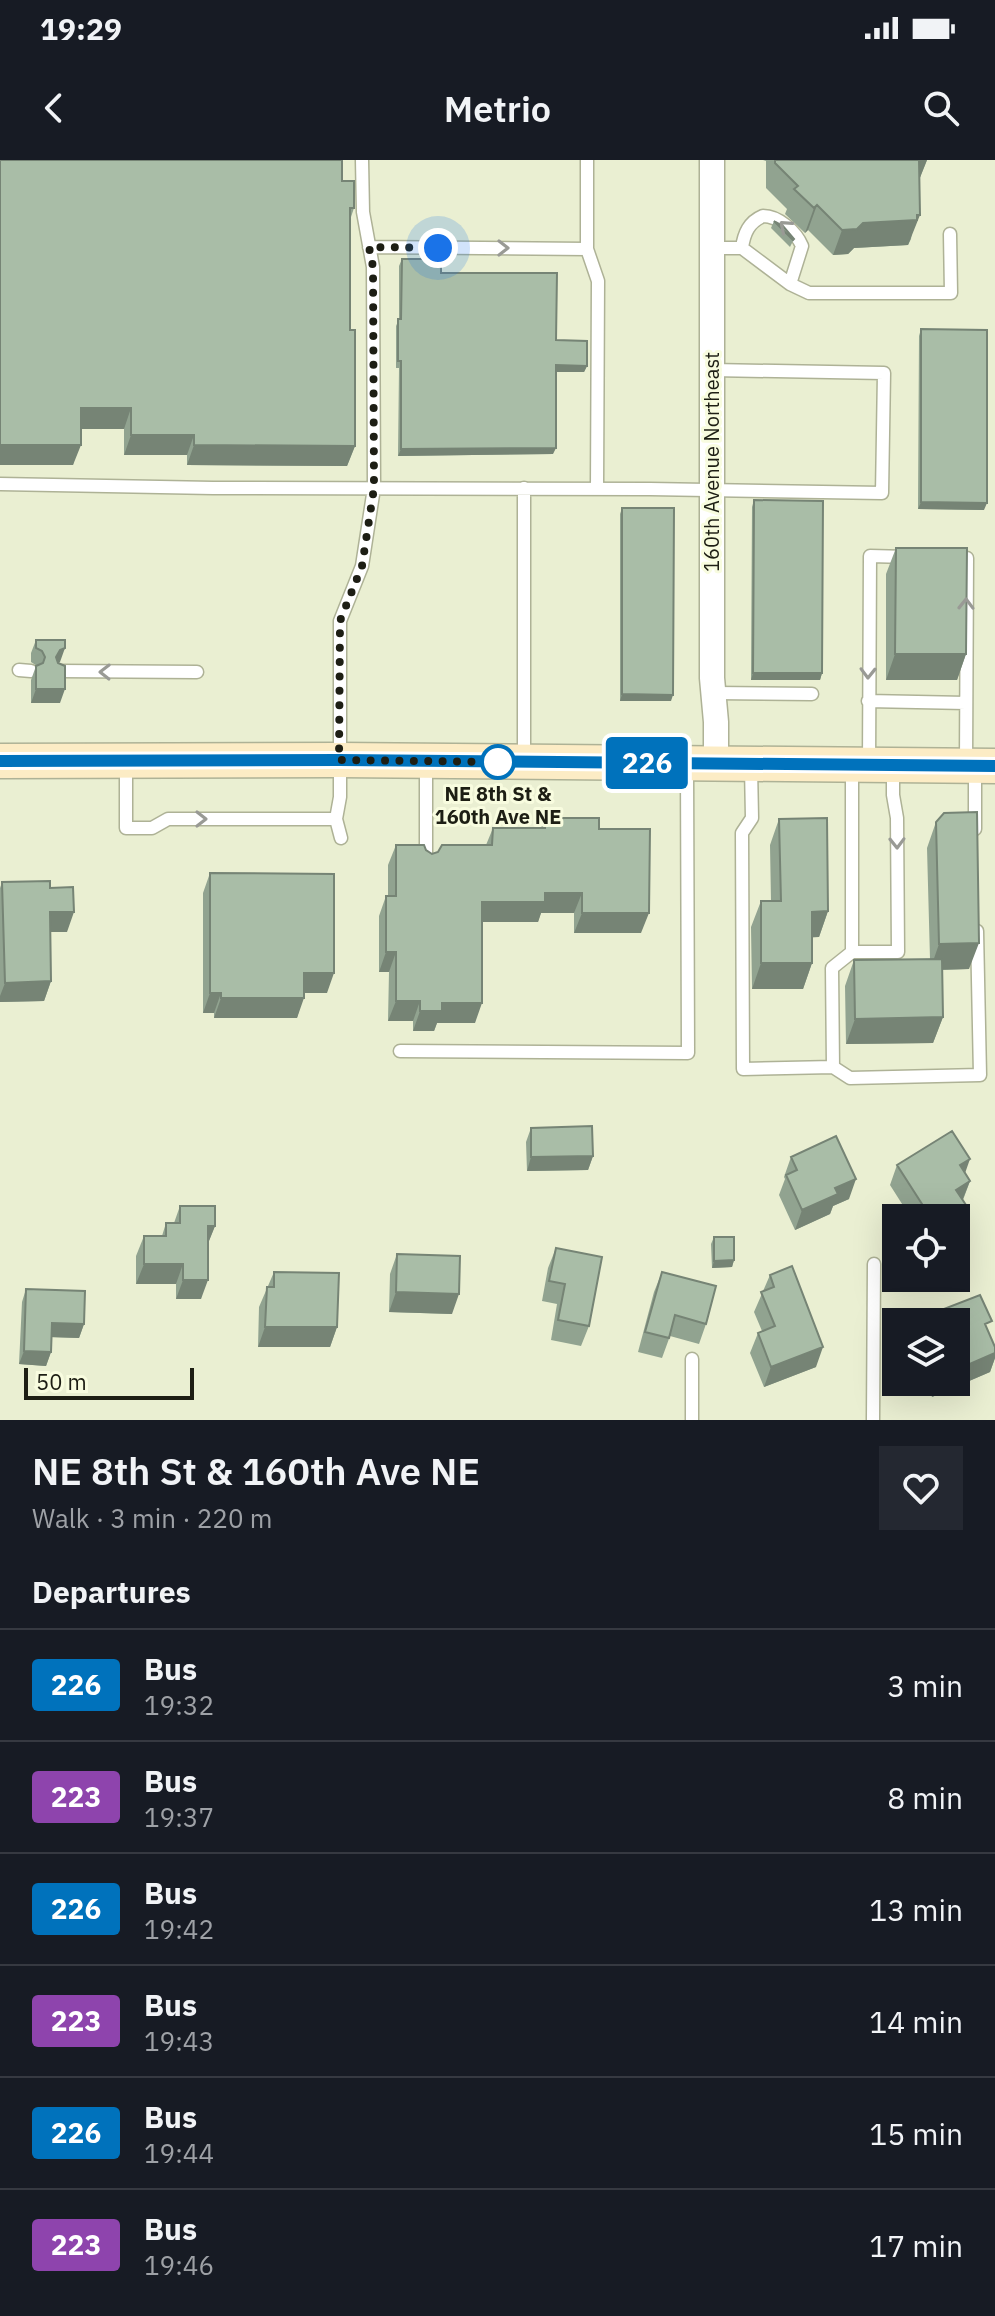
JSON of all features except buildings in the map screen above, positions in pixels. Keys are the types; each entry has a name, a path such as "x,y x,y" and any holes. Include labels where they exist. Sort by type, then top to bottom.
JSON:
{"main road":[{"path":"0,761 339,760 979,766"}],"street":[{"name":"160th Avenue Northeast","path":"702,764 716,722 712,160"}],"lane":[{"path":"341,838 336,819 340,797 340,621 362,566 374,488 373,267 363,212 362,160"},
{"path":"587,160 587,249 598,281 597,488"},
{"path":"742,248 743,237 753,222 763,216 777,218 800,240 802,246 790,284"},
{"path":"712,248 742,248 790,284 809,293 951,293 950,234"},
{"path":"369,247 587,249"},
{"path":"0,484 882,493 884,373 712,370"},
{"path":"524,488 524,762"},
{"path":"852,952 871,765 868,701 870,556 924,557"},
{"path":"939,557 967,558 966,703 979,766 975,842"},
{"path":"60,671 197,672"},
{"path":"714,693 812,694"},
{"path":"868,701 966,703"},
{"path":"126,761 126,828 152,828 168,819 336,819"},
{"path":"426,761 426,865"},
{"path":"400,1051 688,1053 702,764"},
{"path":"751,764 752,818 742,833 743,1069 833,1067 850,1078 980,1075 977,920"},
{"path":"833,1067 832,968 852,952 898,952 897,818 893,795 871,765"},
{"path":"873,1420 874,1264"},
{"path":"692,1359 692,1420"}],"bus line":[{"name":"226","path":"0,761 339,760 995,766"}],"place":[{"name":"NE 8th St & 160th Ave NE","path":"498,762"}],"route":[{"path":"438,248 369,247 373,267 374,488 362,566 340,621 339,760 498,762"}]}
